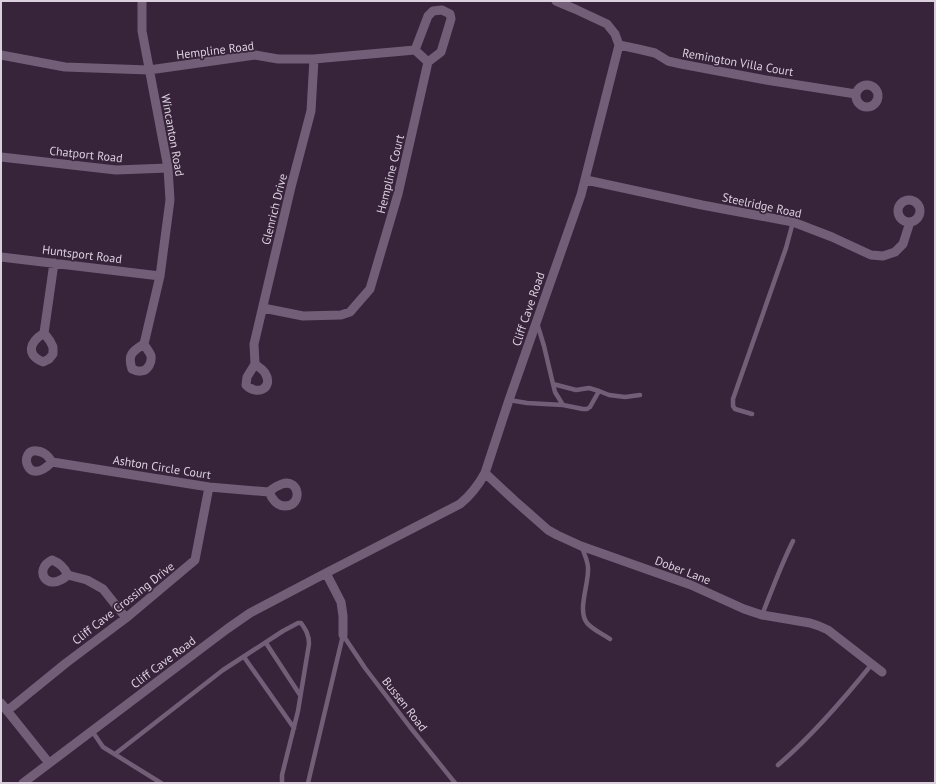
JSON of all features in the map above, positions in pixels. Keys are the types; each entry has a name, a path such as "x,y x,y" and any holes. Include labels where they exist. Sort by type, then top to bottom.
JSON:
{"street":[{"name":"Wincanton Road","path":"142,1 142,31 168,168 170,200 160,276 144,344"},
{"path":"556,1 607,24 615,34 619,45"},
{"path":"442,10 450,14 451,19 441,52 428,62 416,50 428,16 433,11 442,10"},
{"name":"Remington Villa Court","path":"619,45 655,54 668,61 681,64 766,80 856,94"},
{"name":"Cliff Cave Road","path":"23,783 250,613 460,504 476,489 485,473 586,180 619,45"},
{"name":"Hempline Road","path":"1,55 64,67 149,70 255,55 278,59 314,59 416,50"},
{"name":"Glenrich Drive","path":"255,364 254,344 291,187 311,111 314,59"},
{"name":"Hempline Court","path":"263,308 303,316 341,315 350,312 370,289 398,194 428,62"},
{"name":"Chatport Road","path":"1,157 116,170 168,168"},
{"name":"Steelridge Road","path":"586,180 702,205 793,222 832,237 871,255 883,256 895,252 903,244 910,222"},
{"name":"Huntsport Road","path":"1,257 160,276"},
{"path":"44,333 54,263"},
{"name":"Ashton Circle Court","path":"52,462 208,487 269,492"},
{"name":"Dober Lane","path":"485,473 548,530 557,535 581,546 691,585 744,609 762,615 810,623 819,626 828,630 882,672"},
{"name":"Cliff Cave Crossing Drive","path":"8,710 66,663 126,618 195,560 208,487"},
{"path":"326,573 341,602 343,635"},
{"path":"68,575 87,580 103,589 126,618"},
{"path":"1,703 49,763"}],"lane":[{"path":"752,414 735,409 733,406 733,399 786,248 793,222"},
{"path":"536,322 544,346 555,392 563,405"},
{"path":"553,384 576,390 589,388 609,395 625,397 640,395"},
{"path":"509,400 527,403 563,405 587,409 590,407 599,391"},
{"path":"762,615 779,571 793,541"},
{"path":"581,546 588,567 584,600 584,616 587,623 593,629 610,639"},
{"path":"115,754 223,670 283,631 298,623 301,623 309,638 309,644 294,728 282,775 282,783"},
{"path":"308,783 343,635"},
{"name":"Bussen Road","path":"343,635 369,674 455,783"},
{"path":"266,642 300,695"},
{"path":"244,657 294,728"},
{"path":"778,765 813,733 872,664"},
{"path":"92,731 103,747 161,783"}]}
